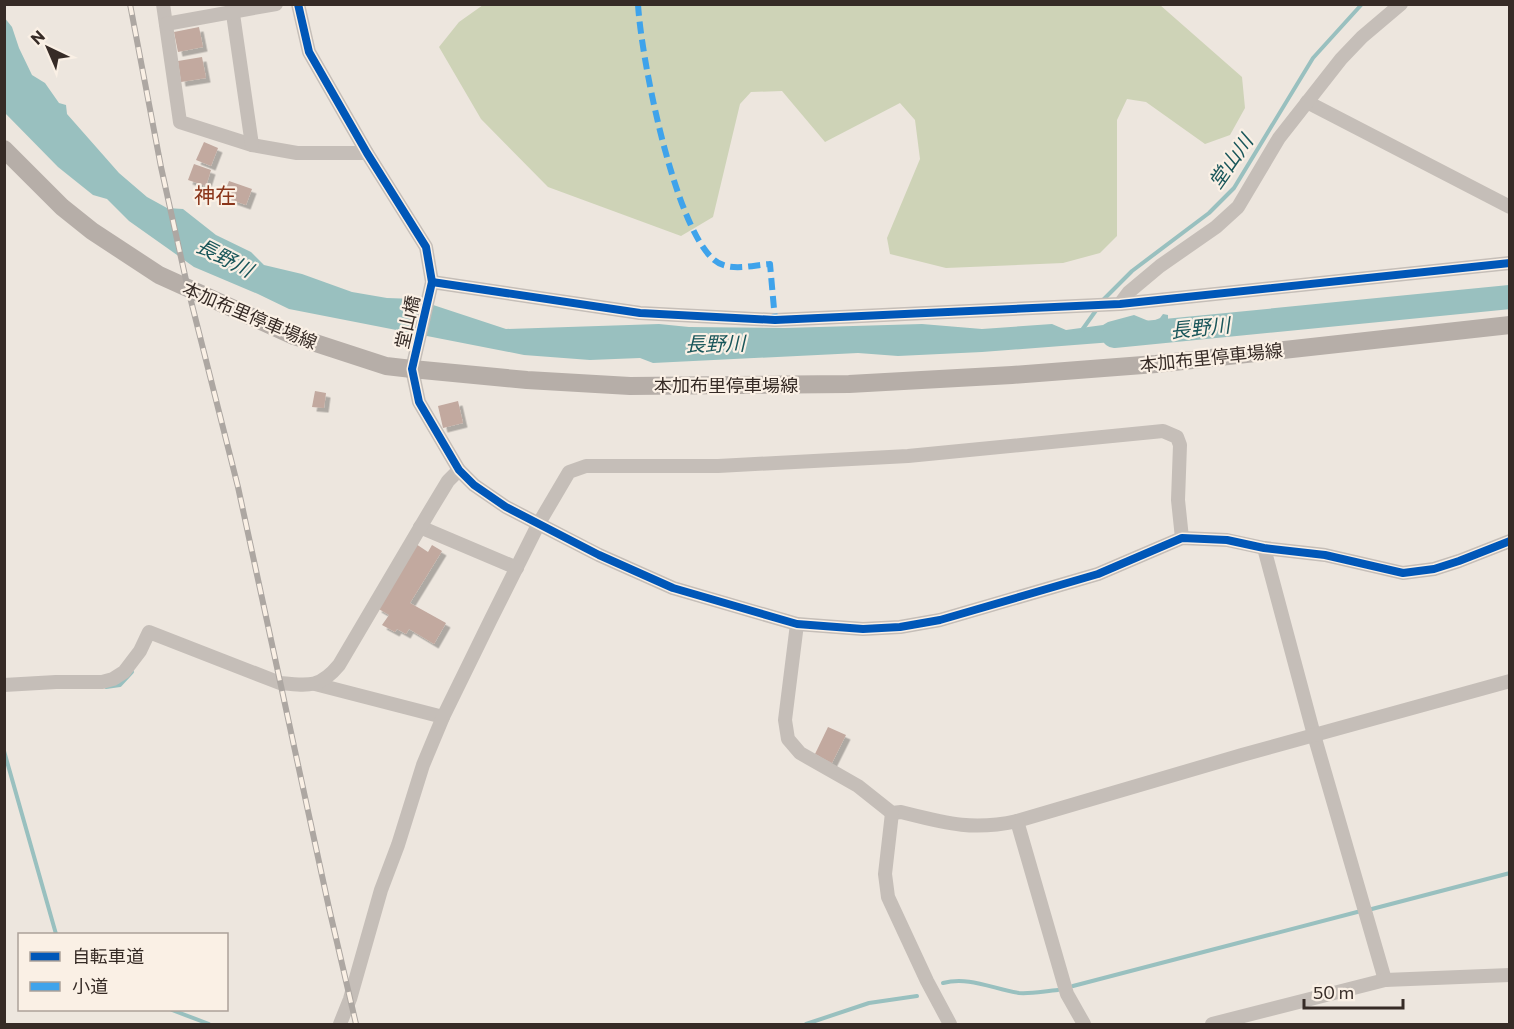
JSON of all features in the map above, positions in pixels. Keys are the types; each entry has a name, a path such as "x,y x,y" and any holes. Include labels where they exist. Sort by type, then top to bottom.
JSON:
{"main road":[{"name":"本加布里停車場線","path":"4,150 40,187 92,231 159,275 294,336 387,366 412,369 527,380 630,386 849,384 1156,364 1509,325"}],"street":[{"path":"163,4 180,122 252,145 297,153 367,153"},
{"path":"166,24 233,14 276,4"},
{"path":"298,4 309,52 367,153 426,247 432,282 640,313 775,320 1120,304 1509,263"},
{"path":"1120,304 1129,291 1216,227 1238,207 1279,138 1307,102 1362,37 1401,4"},
{"path":"233,14 252,145"},
{"path":"1307,102 1509,207"},
{"name":"堂山橋","path":"412,369 432,282"},
{"path":"412,369 419,402 459,470 474,485 506,507 599,555 673,588 797,624 863,629 900,627 940,620 1098,574 1182,538 1227,540 1264,549 1296,550 1404,573 1434,569 1509,541"},
{"path":"340,1024 350,999 381,890 423,765 517,568 569,472 586,466 718,466 908,456 1163,431 1177,437 1180,445 1178,500 1182,538"},
{"path":"4,685 102,682 113,679 124,672 140,651 149,632 280,683 301,685 325,680 339,665 448,481 459,470"},
{"path":"420,527 517,568"},
{"path":"1264,549 1314,735 1385,980"},
{"path":"797,624 785,720 788,739 800,753 858,786 892,813 972,826 994,826 1017,821 1509,681"},
{"path":"313,683 444,717"},
{"path":"892,813 885,874 888,897 927,981 950,1024"},
{"path":"1017,821 1067,994 1084,1024"},
{"path":"1212,1024 1385,980 1509,975"}],"green space":[{"path":"483,5 1160,5 1242,77 1245,108 1230,135 1205,144 1146,102 1127,99 1117,120 1117,236 1100,253 1063,263 946,268 890,254 887,238 920,159 915,120 900,103 825,142 782,91 751,92 740,104 713,217 681,236 548,187 481,119 439,47 459,22"}],"water":[{"path":"4,17 12,27 32,75 45,83 59,103 66,105 67,114 119,173 147,197 167,208 183,209 216,235 251,252 264,265 302,274 352,292 387,298 415,299 506,329 659,324 689,327 785,328 922,324 982,329 1052,324 1066,330 1103,325 1134,315 1151,322 1163,314 1168,315 1168,328 1149,329 1139,340 982,352 898,356 858,353 653,363 640,358 590,360 524,355 289,309 194,267 129,221 107,199 93,195 58,167 5,113"}],"building":[{"path":"199,27 203,47 178,52 174,32"},
{"path":"202,57 206,78 181,82 178,61"},
{"path":"204,142 218,148 211,166 196,160"},
{"path":"194,164 211,170 206,186 188,180"},
{"path":"229,181 252,189 246,205 223,197"},
{"path":"315,391 326,393 324,408 312,407"},
{"path":"458,401 463,423 443,428 438,406"},
{"path":"416,544 428,552 432,545 442,551 410,603 446,623 434,644 409,629 406,634 397,629 395,632 382,625 389,615 377,608"},
{"path":"828,727 846,735 832,763 815,754"}],"waterway":[{"name":"堂山川","path":"1103,300 1132,271 1209,213 1234,188 1313,58 1362,4"},
{"name":"長野川","path":"1114,336 1510,297"},
{"name":"堂山川","path":"1082,330 1097,309"},
{"path":"106,687 120,685 132,672"},
{"path":"4,751 56,933"},
{"path":"1368,910 1510,873"},
{"path":"1073,986 1361,911"},
{"path":"943,983 972,982 1019,993 1058,990"},
{"path":"806,1024 869,1003 917,996"},
{"path":"175,1011 209,1024"}],"railway":[{"path":"130,4 161,167 188,289 238,487 356,1024"}],"marked path":[{"path":"638,4 640,29 662,139 685,212 699,240 713,259 719,263 733,267 770,264 775,320"}],"cycle path":[{"path":"298,4 309,52 367,153 426,247 432,282 412,369 419,402 459,470 474,485 506,507 599,555 673,588 797,624 863,629 900,627 940,620 1098,574 1182,538 1227,540 1264,548 1325,555 1403,573 1434,569 1510,541"},
{"path":"432,282 640,313 775,320 1120,304 1510,263"}],"district":[{"name":"神在","path":"215,194"}]}
